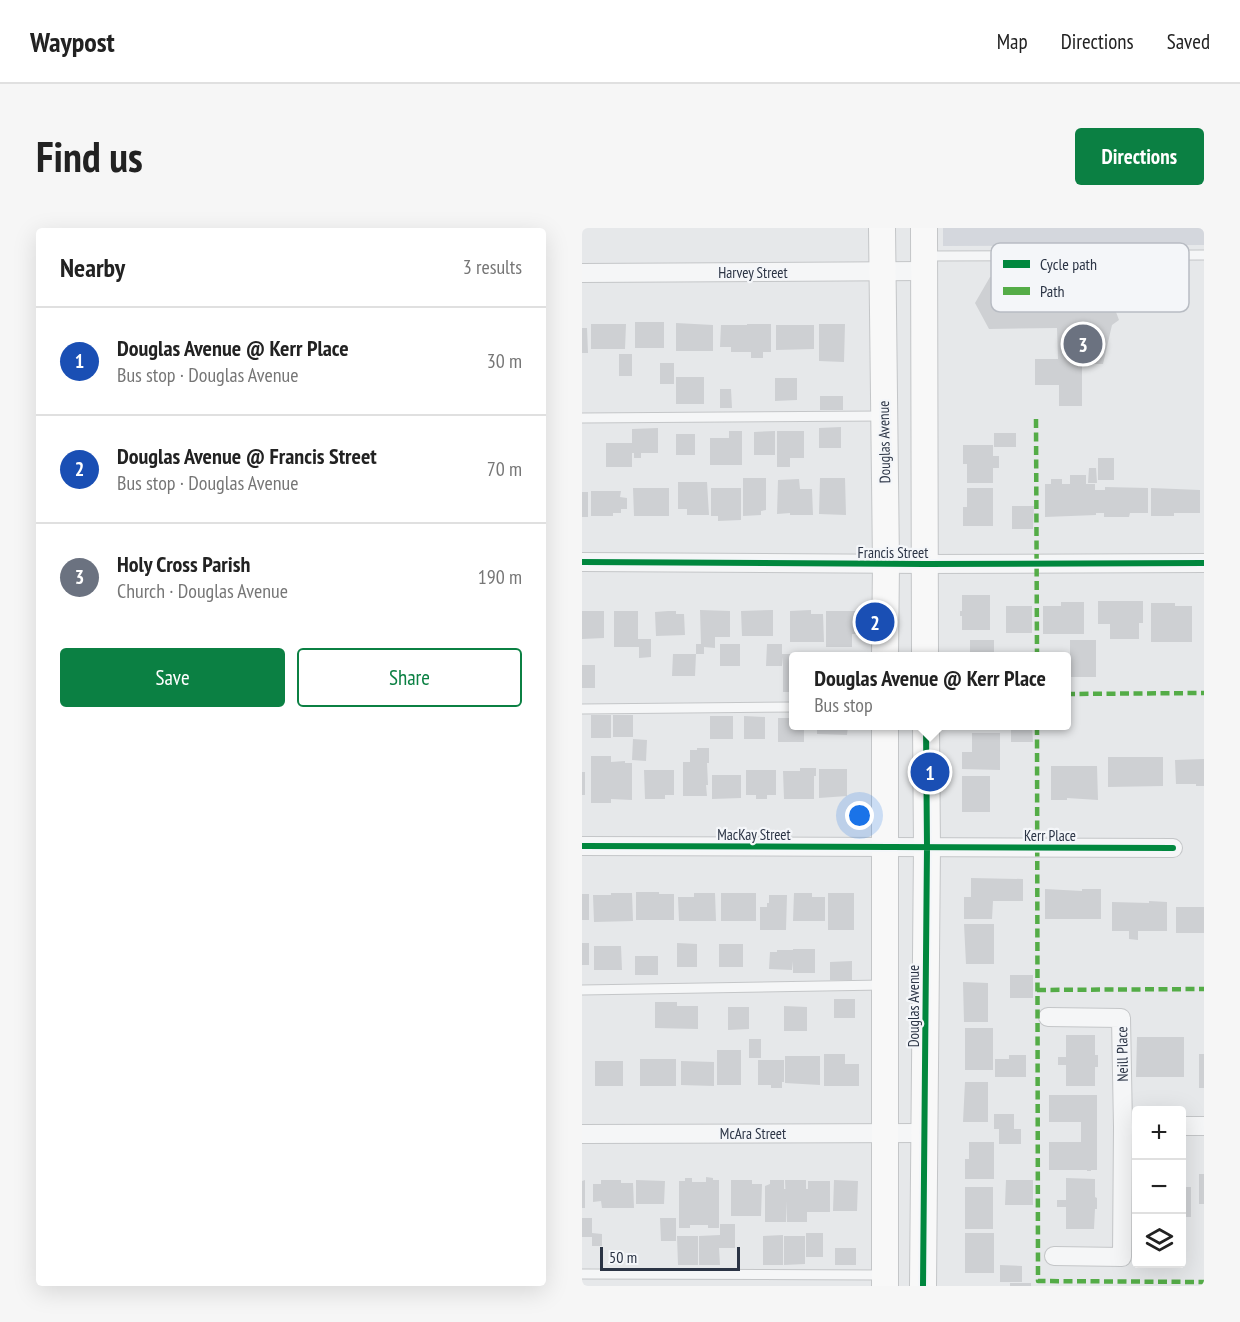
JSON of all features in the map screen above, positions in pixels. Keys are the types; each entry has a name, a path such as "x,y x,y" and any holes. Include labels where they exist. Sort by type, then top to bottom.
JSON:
{"street":[{"name":"Douglas Avenue","path":"882,228 885,652"},
{"path":"924,228 925,652"},
{"name":"Harvey Street","path":"582,273 882,271 924,264"},
{"name":"Francis Street","path":"582,562 1204,563"},
{"name":"Douglas Avenue","path":"885,730 885,1280"},
{"name":"Douglas Avenue","path":"923,1286 926,730"},
{"name":"MacKay Street","path":"582,846 927,847"},
{"name":"Kerr Place","path":"927,847 1173,848"},
{"name":"Neill Place","path":"1048,1017 1121,1018 1130,1127 1122,1257 1054,1256"},
{"path":"1186,1126 1204,1126"},
{"name":"McAra Street","path":"582,1134 924,1133"}],"lane":[{"path":"1189,255 1204,255"},
{"path":"924,264 991,262"},
{"path":"582,418 884,416"},
{"path":"582,709 789,707"},
{"path":"582,990 884,985"},
{"path":"582,1274 885,1280"}],"shaded area":[{"path":"943,228 1204,228 1204,245 1189,245 1189,243 991,243 991,246 943,246"}],"building":[{"path":"991,277 991,312 1116,312 1119,320 1112,325 1103,364 1082,364 1082,406 1059,406 1059,385 1035,385 1035,359 1058,359 1057,328 989,329 975,303"},
{"path":"635,322 664,322 664,348 635,348"},
{"path":"676,323 713,325 713,351 676,351"},
{"path":"591,324 626,324 625,349 591,349"},
{"path":"771,324 771,352 763,352 763,358 751,358 751,352 731,352 731,347 720,347 721,325"},
{"path":"819,324 845,324 844,362 819,361"},
{"path":"776,325 814,325 814,349 776,350"},
{"path":"582,328 587,328 588,353 582,353"},
{"path":"619,354 632,354 632,376 619,376"},
{"path":"660,363 674,363 674,384 660,384"},
{"path":"676,377 704,377 704,404 676,404"},
{"path":"775,378 797,378 797,400 775,401"},
{"path":"720,389 731,389 732,408 720,408"},
{"path":"820,396 843,396 843,410 820,410"},
{"path":"841,427 841,448 819,448 819,428"},
{"path":"658,428 658,453 641,453 641,458 634,458 634,453 632,453 632,467 606,467 606,443 632,443 632,429"},
{"path":"729,431 742,431 742,465 710,465 710,438 729,438"},
{"path":"775,431 775,455 754,455 754,432"},
{"path":"777,431 804,431 804,458 790,458 790,467 777,467"},
{"path":"994,433 1016,433 1016,447 994,447"},
{"path":"676,434 695,434 695,455 676,455"},
{"path":"963,445 993,445 993,456 999,456 999,468 993,468 993,483 967,483 967,464 963,464"},
{"path":"1098,458 1114,458 1114,480 1098,480"},
{"path":"1089,468 1096,468 1097,483 1088,483"},
{"path":"1070,475 1086,475 1086,484 1095,484 1095,490 1105,490 1105,487 1148,488 1148,513 1130,513 1129,517 1104,517 1104,513 1096,513 1096,515 1045,517 1045,484 1051,484 1051,479 1062,479 1062,484 1070,484"},
{"path":"743,478 766,478 766,510 761,511 761,515 743,516"},
{"path":"820,478 845,478 846,515 819,514"},
{"path":"799,479 800,489 812,489 813,515 777,514 778,480"},
{"path":"678,482 707,482 709,515 687,515 687,509 678,509"},
{"path":"633,488 669,488 669,516 634,516"},
{"path":"711,488 741,488 741,520 718,521 718,516 711,516"},
{"path":"967,488 993,488 993,526 963,526 963,507 967,507"},
{"path":"1151,488 1200,490 1200,513 1151,516"},
{"path":"591,491 621,491 620,497 627,498 627,509 621,509 621,513 613,513 613,516 591,516"},
{"path":"582,492 588,492 588,517 582,517"},
{"path":"1012,506 1034,506 1033,529 1012,529"},
{"path":"962,595 990,595 990,630 962,630 960,611 962,611"},
{"path":"1098,601 1143,601 1143,623 1139,623 1139,639 1110,639 1110,624 1098,624"},
{"path":"1061,602 1084,602 1084,634 1043,634 1043,606 1061,606"},
{"path":"1151,603 1192,606 1192,642 1151,642"},
{"path":"1006,606 1032,606 1032,633 1006,633"},
{"path":"700,610 730,611 730,637 715,637 715,648 704,647 704,654 696,654 696,644 701,644"},
{"path":"773,610 773,636 742,636 741,611"},
{"path":"811,610 811,614 823,614 824,642 790,642 790,611"},
{"path":"582,611 604,611 604,638 582,639"},
{"path":"614,611 638,611 638,639 651,639 651,657 639,658 639,647 614,647"},
{"path":"676,611 676,614 684,614 685,635 656,636 655,612"},
{"path":"826,611 856,611 856,634 852,634 852,647 826,647"},
{"path":"970,640 994,640 994,652 970,652"},
{"path":"1070,640 1096,640 1096,677 1071,677"},
{"path":"720,644 740,644 740,666 720,666"},
{"path":"767,644 782,644 782,654 789,654 789,692 783,692 783,657 782,666 766,666"},
{"path":"673,654 696,654 695,676 672,676"},
{"path":"582,665 595,665 595,688 582,688"},
{"path":"591,715 611,715 611,738 591,738"},
{"path":"613,715 633,715 633,737 613,737"},
{"path":"710,716 733,716 733,739 710,739"},
{"path":"744,716 765,717 765,739 744,739"},
{"path":"778,718 789,718 789,730 804,730 804,742 778,742"},
{"path":"817,730 848,730 847,735 817,734"},
{"path":"1011,730 1032,730 1033,742 1011,742"},
{"path":"972,733 1000,733 1000,770 962,769 962,752 972,752"},
{"path":"633,739 647,740 646,761 632,760"},
{"path":"697,748 709,748 707,796 683,796 683,762 690,762 690,750 697,750"},
{"path":"591,756 611,756 611,762 632,763 632,800 611,799 611,803 591,803"},
{"path":"1108,757 1163,757 1163,786 1108,787"},
{"path":"1204,759 1204,786 1176,784 1175,760"},
{"path":"1051,766 1097,766 1098,800 1067,798 1067,800 1051,800"},
{"path":"800,768 816,768 814,799 784,799 783,771 800,771"},
{"path":"819,769 847,769 847,796 819,798"},
{"path":"644,770 674,770 674,795 665,795 665,799 645,799"},
{"path":"746,770 776,770 776,795 767,795 767,799 756,799 756,795 746,795"},
{"path":"582,772 585,772 585,795 582,795"},
{"path":"712,775 741,775 741,798 712,799"},
{"path":"962,776 990,776 990,812 962,812"},
{"path":"971,878 1023,879 1023,901 993,901 992,919 964,919 964,897 971,897"},
{"path":"1045,889 1082,891 1082,889 1101,889 1101,919 1045,919"},
{"path":"636,892 674,894 674,920 636,920"},
{"path":"611,893 632,893 633,921 594,922 593,895 611,895"},
{"path":"694,893 715,893 716,921 679,921 678,897 694,897"},
{"path":"721,893 756,893 756,921 721,921"},
{"path":"794,893 812,893 812,897 825,897 825,921 793,921"},
{"path":"828,893 854,893 854,930 828,930"},
{"path":"582,894 589,894 589,920 582,920"},
{"path":"769,895 787,895 786,930 760,930 760,907 767,907"},
{"path":"1149,901 1167,902 1167,931 1138,931 1138,940 1129,939 1129,931 1112,931 1112,902 1149,903"},
{"path":"1176,907 1204,907 1204,933 1176,933"},
{"path":"964,924 994,924 994,964 966,964"},
{"path":"582,943 589,943 589,965 582,965"},
{"path":"677,943 697,944 697,967 677,967"},
{"path":"719,944 743,944 743,967 719,967"},
{"path":"594,946 621,946 622,970 594,970"},
{"path":"815,949 815,973 793,973 793,961 792,970 769,969 770,952"},
{"path":"635,956 658,956 658,975 635,975"},
{"path":"852,961 852,980 830,980 830,962"},
{"path":"1010,975 1033,975 1033,998 1010,998"},
{"path":"963,982 988,983 988,1022 964,1022"},
{"path":"834,999 855,999 855,1018 834,1018"},
{"path":"655,1002 677,1002 677,1006 698,1006 698,1029 655,1028"},
{"path":"784,1006 807,1007 807,1031 784,1031"},
{"path":"728,1007 749,1007 749,1029 728,1030"},
{"path":"965,1028 993,1028 993,1070 965,1070"},
{"path":"1066,1035 1095,1035 1095,1055 1098,1055 1098,1067 1095,1067 1095,1086 1066,1086 1066,1065 1058,1065 1058,1057 1066,1057"},
{"path":"1137,1037 1184,1037 1184,1077 1136,1077"},
{"path":"749,1039 761,1039 761,1058 749,1058"},
{"path":"717,1050 741,1050 741,1085 717,1085"},
{"path":"824,1054 845,1054 845,1064 859,1064 859,1086 824,1086"},
{"path":"1199,1054 1204,1054 1204,1088 1199,1088"},
{"path":"1009,1055 1026,1055 1026,1077 995,1077 995,1059 1009,1059"},
{"path":"785,1056 820,1056 820,1085 785,1083"},
{"path":"640,1059 676,1059 676,1086 640,1086"},
{"path":"758,1060 784,1060 782,1088 758,1085"},
{"path":"595,1061 623,1061 623,1086 595,1086"},
{"path":"681,1061 714,1062 714,1086 681,1085"},
{"path":"965,1082 988,1082 988,1122 963,1122"},
{"path":"1049,1095 1097,1095 1097,1170 1049,1170 1049,1142 1081,1142 1081,1122 1049,1122"},
{"path":"994,1114 1014,1114 1014,1129 1021,1129 1021,1144 999,1144 999,1129 994,1129"},
{"path":"969,1142 994,1142 994,1179 965,1179 965,1159 969,1159"},
{"path":"1199,1174 1204,1174 1204,1204 1199,1204"},
{"path":"706,1177 719,1180 719,1228 708,1228 708,1225 690,1225 690,1228 679,1228 679,1181 692,1178 692,1182 706,1182"},
{"path":"1066,1178 1095,1179 1097,1209 1095,1209 1094,1229 1066,1229 1066,1207 1057,1207 1057,1200 1066,1200"},
{"path":"585,1180 585,1208 582,1208 582,1181"},
{"path":"601,1180 621,1180 621,1183 633,1183 634,1208 602,1208 601,1201 593,1202 593,1184 601,1184"},
{"path":"636,1180 665,1181 664,1204 636,1204"},
{"path":"731,1180 752,1180 752,1184 762,1184 761,1216 731,1216"},
{"path":"770,1180 784,1180 786,1222 765,1222 765,1186 770,1184"},
{"path":"785,1180 806,1180 806,1189 808,1189 808,1181 830,1181 830,1212 807,1212 807,1222 787,1222"},
{"path":"834,1180 858,1181 857,1211 833,1211"},
{"path":"1006,1180 1033,1180 1033,1205 1005,1205"},
{"path":"965,1187 993,1187 993,1229 965,1229"},
{"path":"1186,1187 1191,1187 1191,1217 1186,1217"},
{"path":"582,1218 592,1218 592,1233 602,1234 602,1246 592,1246 592,1237 582,1237"},
{"path":"660,1218 676,1218 676,1241 661,1241"},
{"path":"720,1224 735,1224 735,1248 719,1248 720,1265 699,1265 699,1236 720,1235"},
{"path":"806,1233 823,1233 823,1257 806,1257"},
{"path":"965,1233 994,1233 994,1273 965,1273"},
{"path":"783,1235 783,1265 763,1265 763,1236"},
{"path":"677,1236 698,1236 698,1265 678,1265"},
{"path":"784,1236 805,1236 805,1264 784,1265"},
{"path":"835,1248 856,1248 856,1265 835,1265"},
{"path":"1000,1265 1022,1266 1022,1282 1000,1282"},
{"path":"1010,1283 1031,1283 1031,1286 1010,1286"}],"marked path":[{"path":"1036,419 1037,652"},
{"path":"1071,694 1204,693"},
{"path":"1037,730 1038,1281 1204,1282"},
{"path":"1037,990 1204,989"}],"cycle path":[{"path":"582,562 1204,563"},
{"path":"923,1286 926,730"},
{"path":"582,846 1173,848"}],"place":[{"name":"Holy Cross Parish","path":"1083,344"},
{"name":"Douglas Avenue @ Francis Street","path":"875,622"},
{"name":"Douglas Avenue @ Kerr Place","path":"930,772"}]}
